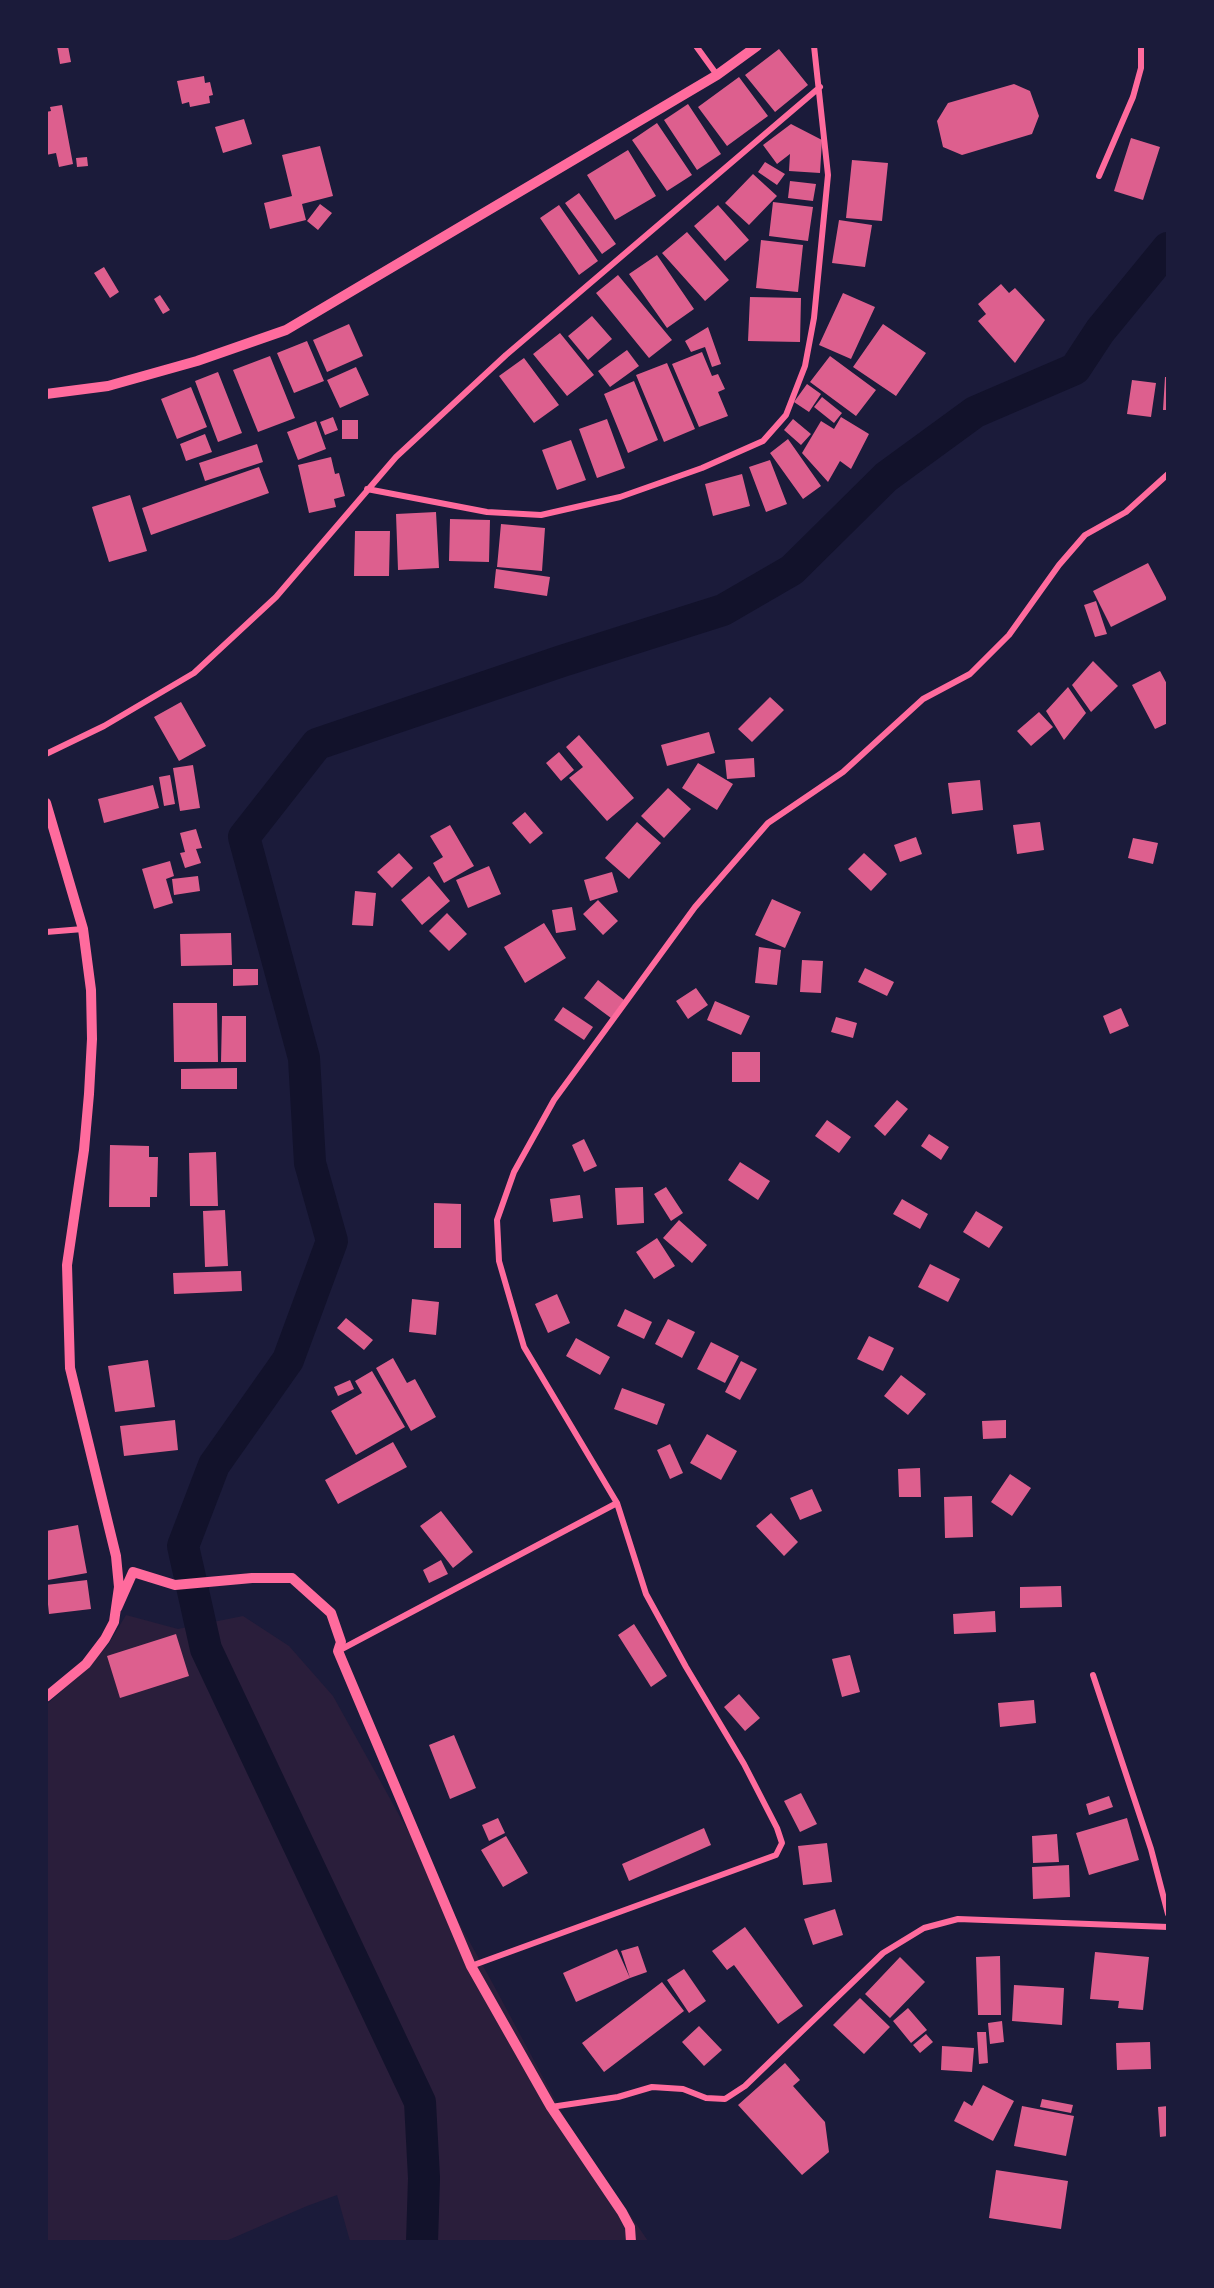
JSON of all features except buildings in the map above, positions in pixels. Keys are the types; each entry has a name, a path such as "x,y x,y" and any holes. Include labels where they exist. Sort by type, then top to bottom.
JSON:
{"street":[{"path":"696,46 717,75"},
{"path":"46,394 108,386 197,361 286,330 717,75 757,46"},
{"path":"367,489 487,512 541,515 620,497 702,468 763,441 786,415 806,366 814,318 828,175 814,46"},
{"path":"1099,176 1133,97 1141,68 1141,46"},
{"path":"46,754 104,726 194,674 276,597 396,457 506,355 820,87"},
{"path":"471,1966 776,1855 782,1843 777,1828 744,1764 646,1594 616,1503 524,1347 499,1261 497,1220 514,1172 554,1100 599,1038 695,907 768,823 843,772 923,699 970,674 1009,635 1059,565 1085,535 1126,512 1167,474"},
{"path":"46,803 83,929 91,990 92,1040 84,1150 68,1265 70,1368 116,1556 119,1587 114,1622 105,1639 86,1664 46,1696"},
{"path":"46,932 83,929"},
{"path":"338,1651 616,1503"},
{"path":"117,1608 133,1572 175,1585 218,1580 292,1578 331,1613 341,1642 338,1651 471,1966 551,2107 622,2212 630,2227 631,2241"},
{"path":"1093,1675 1151,1849 1167,1914"},
{"path":"551,2107 618,2097 652,2087 683,2089 706,2098 725,2099 745,2086 883,1953 924,1928 958,1919 1167,1928"}],"shaded area":[{"path":"126,1615 178,1629 243,1616 289,1646 333,1696 567,2122 648,2241 350,2241 337,2195 226,2241 47,2241 46,1705 89,1667 108,1645"}],"waterway":[{"path":"422,2242 424,2178 420,2102 206,1649 183,1546 214,1465 288,1360 332,1241 310,1163 304,1058 244,837 317,744 562,661 723,610 792,570 886,477 975,412 1075,369 1100,331 1168,248"}]}
